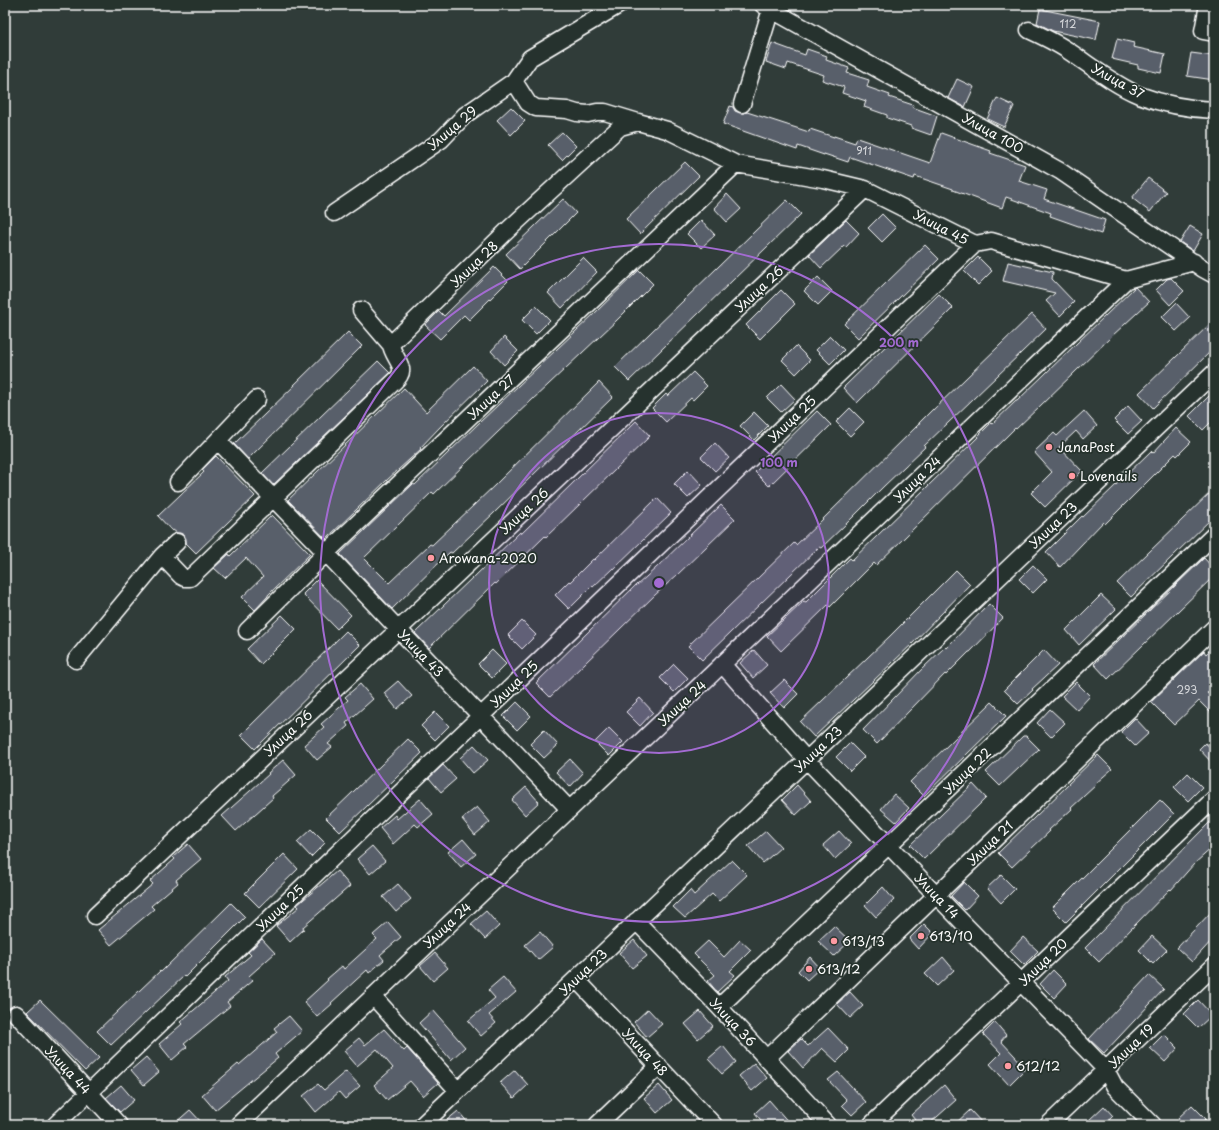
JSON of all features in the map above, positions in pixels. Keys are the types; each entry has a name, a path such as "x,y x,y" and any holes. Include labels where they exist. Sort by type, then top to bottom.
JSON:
{"street":[{"path":"619,5 530,58 514,81 528,103 536,108 566,110 577,113 588,114 605,112 667,130 736,164"},
{"path":"1208,5 1203,31 1214,33"},
{"path":"742,104 767,7"},
{"name":"Улица 100","path":"767,7 1060,171 1214,275"},
{"name":"Улица 37","path":"1029,30 1066,49 1098,72 1139,95 1196,109 1214,110"},
{"name":"Улица 29","path":"334,213 441,140 464,115 514,81"},
{"name":"Улица 28","path":"391,345 510,229 620,127 638,122"},
{"name":"Улица 45","path":"736,164 823,179 865,189 975,244 991,242 1126,280"},
{"name":"Улица 27","path":"247,631 326,552 736,164"},
{"name":"Улица 26","path":"95,916 865,189"},
{"name":"Улица 25","path":"55,1125 975,244"},
{"path":"1126,280 1194,262"},
{"name":"Улица 24","path":"238,1125 1126,280"},
{"path":"162,556 181,576 190,578 400,375 401,369 391,345 361,310"},
{"name":"Улица 23","path":"422,1125 1214,373"},
{"path":"178,482 257,399"},
{"name":"Улица 43","path":"218,440 569,809"},
{"name":"Улица 22","path":"719,1007 1214,536"},
{"path":"76,660 162,556 177,542"},
{"name":"Улица 21","path":"767,1058 1214,628"},
{"name":"Улица 14","path":"722,664 806,759 1020,983 1106,1070 1115,1087 1153,1125"},
{"name":"Улица 20","path":"871,1125 1214,799"},
{"name":"Улица 36","path":"636,921 719,1007 828,1125"},
{"name":"Улица 19","path":"1048,1125 1214,966"},
{"name":"Улица 48","path":"576,979 714,1125"},
{"path":"373,996 458,1091"},
{"name":"Улица 44","path":"16,1014 119,1125"},
{"path":"597,1125 659,1066"}],"building":[{"path":"1040,9 1100,21 1096,40 1053,31 1037,23"},
{"path":"1117,39 1134,43 1133,47 1165,54 1161,73 1138,68 1138,65 1112,59"},
{"path":"772,43 805,55 807,49 827,56 826,60 849,68 847,73 869,80 867,87 890,95 889,97 913,105 912,107 937,116 931,135 887,118 887,115 864,107 866,101 842,93 844,87 822,80 824,75 788,63 786,69 766,62"},
{"path":"1191,53 1214,56 1214,80 1187,76"},
{"path":"957,79 974,87 965,107 948,98"},
{"path":"997,98 1014,106 1004,127 987,119"},
{"path":"730,106 733,107 735,111 740,113 747,112 809,132 810,129 855,143 857,138 930,163 941,133 991,151 990,153 1025,165 1019,181 1047,190 1044,199 1105,220 1101,234 1050,216 1051,213 1006,197 1002,208 915,176 914,179 850,157 848,162 798,146 797,150 723,124"},
{"path":"511,107 525,121 511,135 497,120"},
{"path":"562,132 576,146 562,160 548,145"},
{"path":"685,162 699,176 640,234 626,219"},
{"path":"1148,178 1166,192 1150,212 1132,198"},
{"path":"727,194 741,209 727,222 714,208"},
{"path":"563,199 576,213 520,269 506,254"},
{"path":"787,200 801,214 629,381 615,367"},
{"path":"882,214 896,228 882,242 868,228"},
{"path":"701,220 715,235 701,248 687,234"},
{"path":"846,220 859,233 846,247 844,246 821,268 809,255"},
{"path":"1190,226 1203,234 1193,251 1180,242"},
{"path":"925,245 939,259 858,338 844,324"},
{"path":"978,257 992,271 978,285 964,271"},
{"path":"583,258 597,272 562,308 548,293"},
{"path":"1008,262 1053,272 1052,279 1074,302 1060,316 1046,301 1055,293 1003,281"},
{"path":"494,267 508,281 469,320 464,315 440,339 425,325 439,311 444,316"},
{"path":"639,270 653,284 434,494 432,492 364,558 389,583 430,544 432,545 495,485 599,382 613,397 494,513 452,553 450,552 392,609 340,554 413,484 415,485"},
{"path":"818,277 832,291 818,305 804,291"},
{"path":"1171,278 1184,291 1170,305 1156,290 1167,279"},
{"path":"1135,287 1149,302 1016,429 1015,428 876,565 874,563 830,607 828,605 781,651 767,636 804,601 806,602 850,558 852,560 991,423 992,424 1017,401"},
{"path":"781,290 795,304 760,339 746,325"},
{"path":"939,294 953,308 857,403 843,388"},
{"path":"1176,303 1190,318 1176,331 1162,317"},
{"path":"536,306 550,320 536,334 522,320"},
{"path":"1032,314 1046,329 924,446 925,447 846,524 821,548 819,547 702,660 688,646 794,543 796,545 821,521 933,409"},
{"path":"1214,320 1214,348 1153,408 1139,393"},
{"path":"348,332 362,346 248,459 234,444"},
{"path":"830,336 844,350 830,364 816,350"},
{"path":"504,337 518,351 504,365 491,351"},
{"path":"796,346 810,360 796,374 782,360"},
{"path":"378,361 390,373 273,485 262,473"},
{"path":"473,366 487,381 440,427 420,448 421,449 326,539 288,500 404,388 426,412"},
{"path":"693,372 707,386 693,400 691,398 666,422 652,408 666,394 668,396"},
{"path":"781,384 795,399 781,412 767,398"},
{"path":"1214,391 1214,419 1203,430 1189,416"},
{"path":"1128,406 1142,421 1128,434 1114,420"},
{"path":"850,408 864,422 850,436 836,422"},
{"path":"817,411 831,425 769,486 755,472"},
{"path":"1084,411 1097,426 1083,439 1076,431 1059,447 1082,471 1045,507 1031,493 1052,472 1034,452 1054,433 1057,436"},
{"path":"754,412 768,426 754,440 740,426"},
{"path":"636,421 650,436 546,537 545,536 496,584 495,583 429,648 415,633 520,532 521,534"},
{"path":"1176,428 1191,442 1177,456 1175,454 1105,524 1103,522 1060,567 1046,552 1151,451 1153,453"},
{"path":"715,443 729,458 715,471 701,457"},
{"path":"216,456 255,496 196,553 186,543 184,535 173,530 172,531 158,516 204,472 202,470"},
{"path":"688,470 702,485 688,498 674,484"},
{"path":"1214,489 1214,516 1131,597 1117,583"},
{"path":"657,498 671,513 569,609 555,595 593,559 594,560"},
{"path":"721,505 735,519 550,697 536,683 637,584 656,568"},
{"path":"272,515 310,554 268,595 255,610 242,597 263,577 246,558 225,578 214,568 229,554 230,556"},
{"path":"1204,558 1214,569 1214,576 1108,679 1094,664"},
{"path":"1033,565 1047,579 1033,593 1019,579"},
{"path":"956,570 970,584 912,644 814,737 800,722 890,636"},
{"path":"317,580 351,615 337,629 303,594"},
{"path":"1101,595 1116,609 1079,645 1066,630"},
{"path":"989,604 1003,618 970,652 946,675 945,674 877,744 863,730 923,668 945,647 946,648"},
{"path":"282,615 296,629 261,664 247,649"},
{"path":"522,621 536,635 522,649 508,635"},
{"path":"346,631 360,645 255,749 241,735"},
{"path":"1214,646 1214,686 1207,693 1214,700 1214,716 1199,701 1174,725 1151,702 1204,651 1206,654"},
{"path":"492,650 506,664 492,678 478,664"},
{"path":"754,650 767,665 753,678 740,663"},
{"path":"1044,650 1058,665 1018,704 1004,690"},
{"path":"674,664 688,678 674,692 660,678"},
{"path":"784,680 798,694 784,708 770,693"},
{"path":"398,681 412,696 397,709 384,693"},
{"path":"1076,682 1090,696 1077,710 1062,696"},
{"path":"360,684 373,699 346,723 348,726 328,744 332,747 317,760 304,745 324,727 321,724 348,700 345,697"},
{"path":"640,698 653,712 640,726 626,712"},
{"path":"517,702 531,716 517,730 503,716"},
{"path":"992,702 1006,716 924,796 910,782"},
{"path":"1050,709 1065,723 1051,737 1037,723"},
{"path":"435,712 449,726 435,740 421,726"},
{"path":"1135,718 1149,733 1135,746 1121,732"},
{"path":"609,728 623,742 609,756 595,742"},
{"path":"544,730 558,745 544,758 530,744"},
{"path":"1023,736 1026,736 1039,749 1000,786 986,772"},
{"path":"408,739 422,753 340,832 326,818"},
{"path":"1214,741 1214,765 1199,749 1205,743 1209,746"},
{"path":"850,743 864,757 850,771 836,757"},
{"path":"474,745 488,760 473,773 460,758"},
{"path":"1098,755 1112,769 1012,867 998,853"},
{"path":"570,759 583,773 570,787 556,772"},
{"path":"283,760 296,775 236,831 222,816"},
{"path":"443,765 456,779 441,792 429,778"},
{"path":"1188,773 1202,787 1188,801 1174,787"},
{"path":"973,784 986,798 924,859 910,845"},
{"path":"797,785 811,801 796,815 782,800"},
{"path":"526,787 539,802 525,815 512,800"},
{"path":"894,794 909,808 896,822 881,809"},
{"path":"420,799 433,814 418,827 415,824 393,844 380,828 395,815 397,819"},
{"path":"1160,800 1174,814 1066,922 1052,908"},
{"path":"477,807 490,822 475,835 462,819"},
{"path":"1214,818 1214,846 1194,864 1171,890 1170,889 1099,962 1085,948"},
{"path":"311,829 325,843 311,857 297,842"},
{"path":"766,831 781,847 763,863 748,846"},
{"path":"839,831 851,844 835,859 823,845"},
{"path":"463,839 476,854 461,867 448,852"},
{"path":"188,844 201,859 176,880 178,883 151,906 154,909 111,945 98,930 153,884 150,881 175,859 173,857"},
{"path":"372,846 385,861 370,874 357,859"},
{"path":"284,854 298,869 259,907 245,893"},
{"path":"732,860 747,875 719,901 712,894 685,918 673,907 690,890 694,895"},
{"path":"337,871 350,886 303,927 304,929 290,942 276,926 299,907 297,905"},
{"path":"1001,875 1015,889 1001,903 987,888"},
{"path":"964,882 978,896 965,910 951,896"},
{"path":"398,884 411,899 396,912 383,897"},
{"path":"883,887 894,900 876,917 865,905"},
{"path":"231,903 245,917 185,977 184,976 111,1045 97,1031 160,971 161,972"},
{"path":"1214,909 1214,938 1192,962 1177,948"},
{"path":"486,911 499,926 485,939 471,924"},
{"path":"388,922 401,937 380,955 384,960 369,973 367,970 317,1017 304,1002 342,966 344,969 377,939 373,935"},
{"name":"613/10","path":"924,924 933,933 918,949 909,939"},
{"name":"613/13","path":"834,926 850,941 834,956 818,941"},
{"path":"540,932 553,947 538,960 525,945"},
{"path":"1152,936 1167,950 1153,964 1139,950"},
{"path":"1023,937 1038,951 1024,965 1010,951"},
{"path":"262,939 275,953 249,976 253,980 227,1002 230,1006 184,1044 187,1047 172,1060 159,1044 182,1024 180,1022 228,981 225,977 251,955 248,952"},
{"path":"634,940 647,956 632,968 619,953"},
{"path":"740,940 751,950 730,971 735,975 717,992 708,981 715,975 694,954 708,941 724,957"},
{"path":"435,953 448,968 433,981 420,966"},
{"name":"613/12","path":"810,957 820,968 807,980 798,971"},
{"path":"943,957 954,970 937,986 925,974"},
{"path":"1053,970 1067,984 1054,998 1040,984"},
{"path":"1149,975 1164,989 1104,1053 1089,1039"},
{"path":"503,977 516,992 489,1015 496,1023 481,1036 468,1021 495,998 488,990"},
{"path":"850,992 863,1006 850,1018 837,1004"},
{"path":"40,1000 99,1058 85,1071 27,1012"},
{"path":"1198,1000 1212,1015 1198,1028 1184,1014"},
{"path":"648,1009 662,1024 647,1037 634,1022"},
{"path":"433,1010 465,1047 451,1060 419,1023"},
{"path":"700,1011 713,1026 698,1039 685,1024"},
{"path":"289,1016 302,1031 275,1054 278,1058 215,1110 202,1095 277,1032 274,1028"},
{"name":"612/12","path":"995,1022 1006,1035 1001,1041 1026,1068 1009,1085 990,1064 1001,1053 983,1034"},
{"path":"828,1028 849,1050 837,1062 822,1048 803,1068 788,1051 801,1039 808,1046"},
{"path":"384,1029 404,1051 407,1048 438,1083 423,1096 410,1081 387,1100 374,1085 393,1068 377,1049 357,1066 344,1051 359,1038 365,1045"},
{"path":"1164,1034 1178,1048 1165,1062 1150,1048"},
{"path":"723,1046 736,1062 722,1074 708,1059"},
{"path":"146,1057 159,1072 144,1085 131,1070"},
{"path":"754,1063 767,1078 752,1091 739,1076"},
{"path":"515,1070 528,1085 514,1098 500,1083"},
{"path":"346,1071 360,1086 345,1099 339,1092 316,1112 303,1096 318,1084 324,1090"},
{"path":"838,1072 866,1102 852,1115 842,1105 847,1100 828,1080"},
{"path":"121,1085 134,1100 120,1112 106,1098"},
{"path":"659,1085 672,1100 657,1113 644,1098"},
{"path":"944,1085 956,1100 928,1125 919,1125 911,1115"},
{"path":"769,1100 791,1125 765,1125 755,1113"},
{"path":"1192,1105 1206,1119 1200,1125 1184,1125 1178,1118"},
{"path":"1104,1106 1113,1116 1104,1125 1093,1125 1089,1120"},
{"path":"190,1110 204,1125 173,1125"},
{"path":"970,1110 984,1125 954,1125"},
{"path":"458,1111 470,1125 441,1125"}],"place":[{"name":"JanaPost","path":"1049,447"},
{"name":"Lovenails","path":"1072,476"},
{"name":"Arowana-2020","path":"431,558"},
{"name":"613/10","path":"921,936"},
{"name":"613/13","path":"834,941"},
{"name":"613/12","path":"809,969"},
{"name":"612/12","path":"1008,1066"}]}
